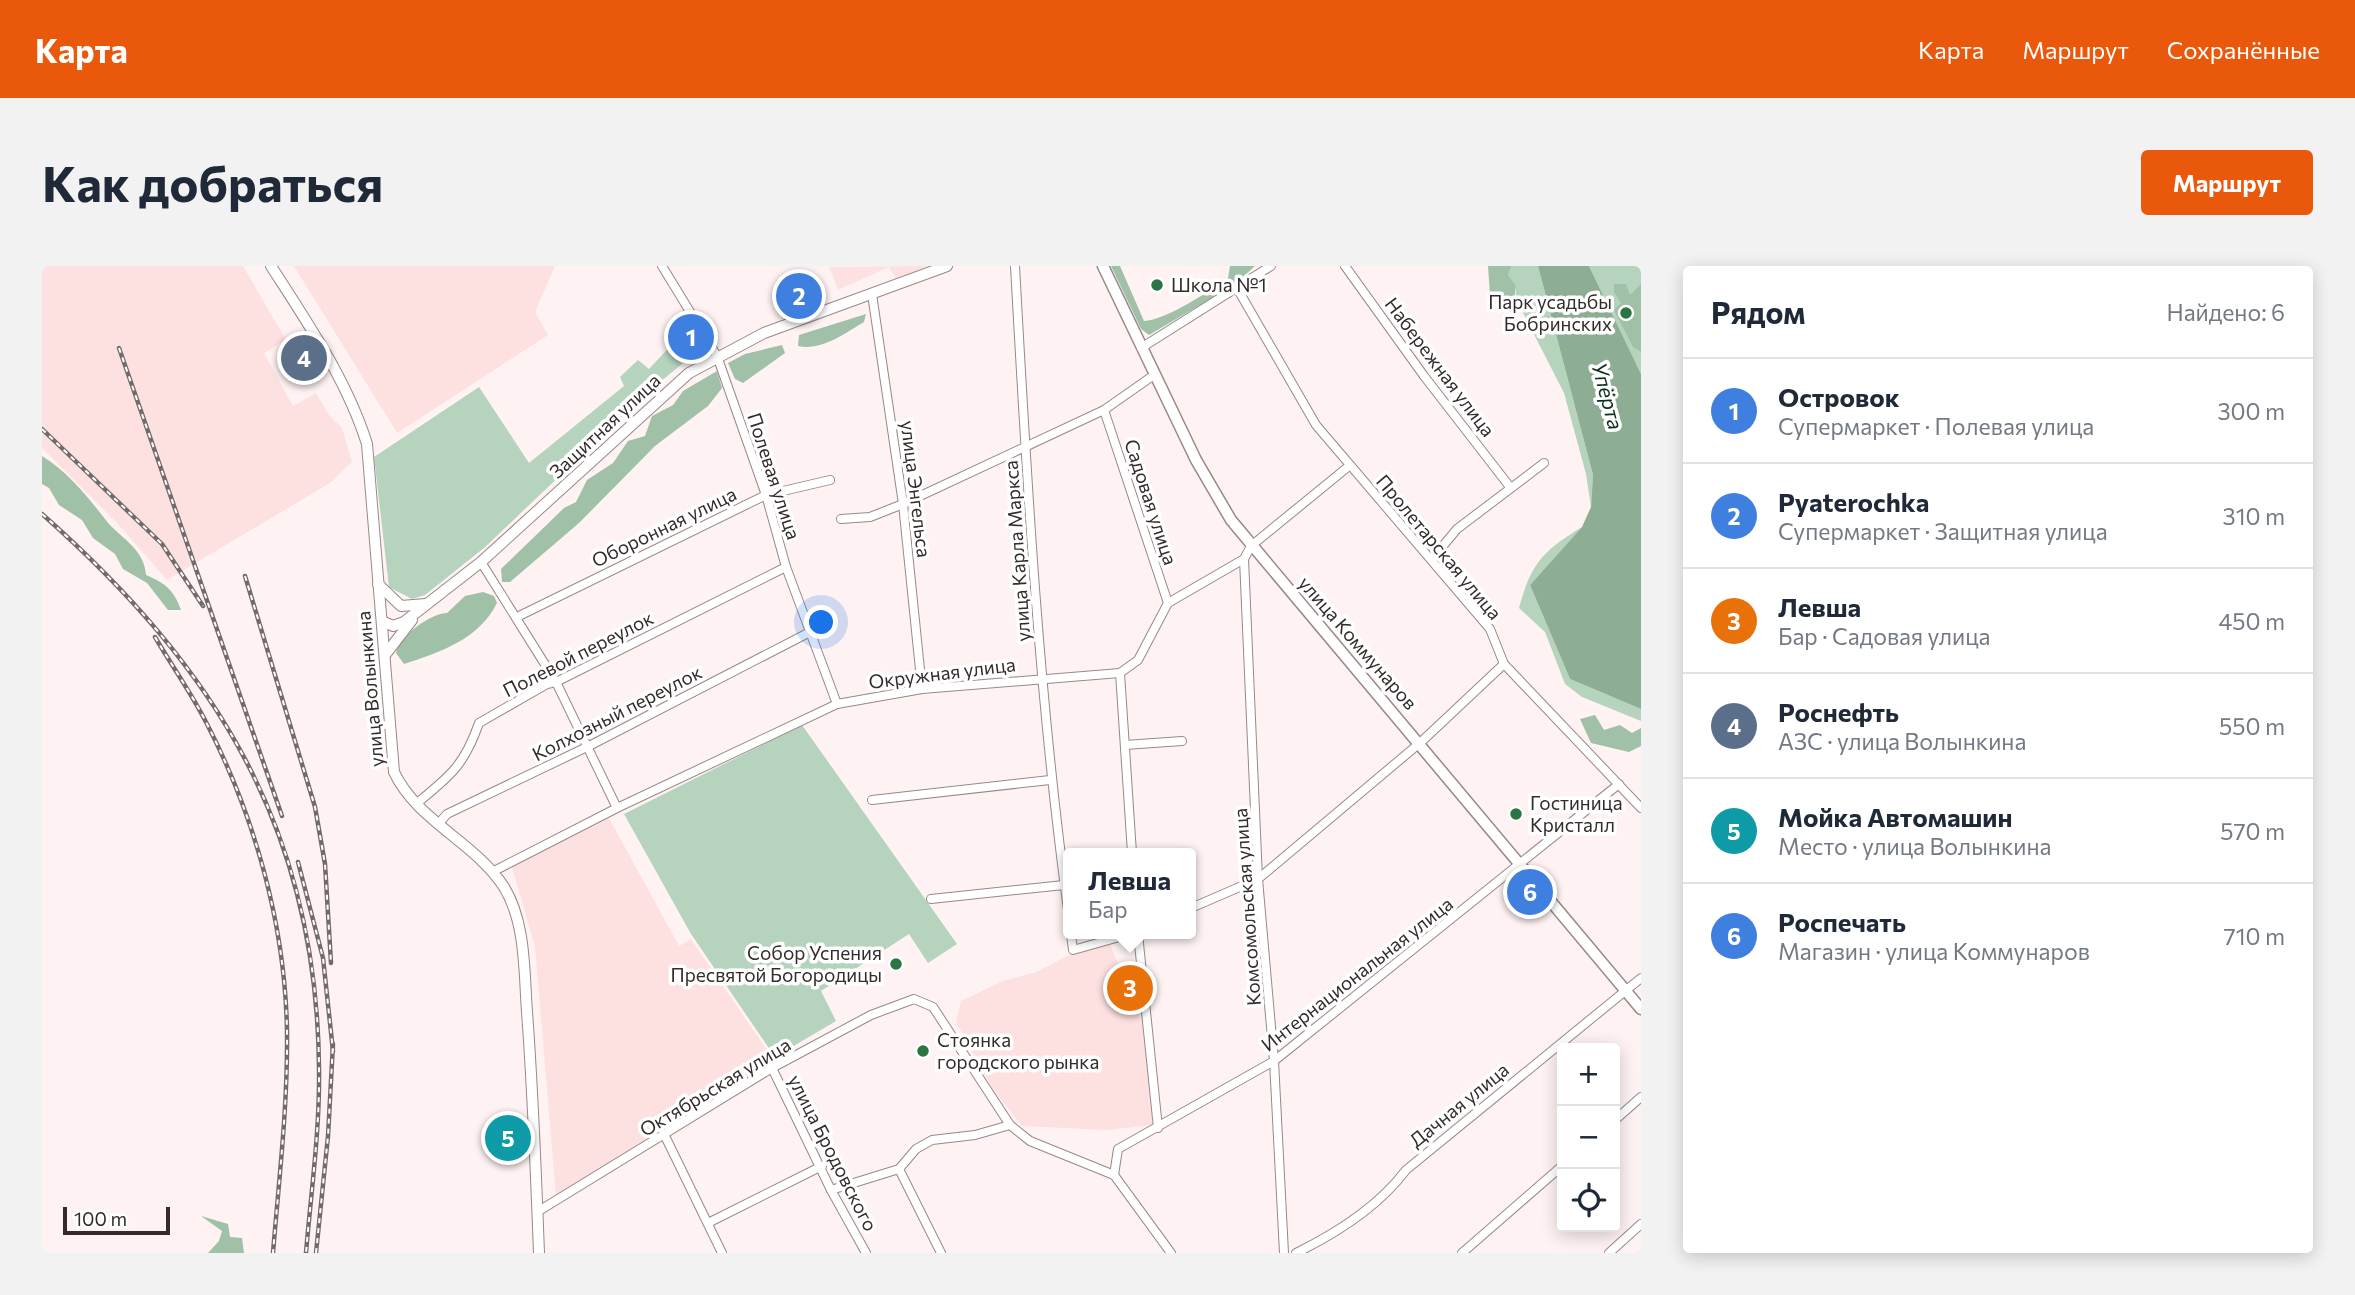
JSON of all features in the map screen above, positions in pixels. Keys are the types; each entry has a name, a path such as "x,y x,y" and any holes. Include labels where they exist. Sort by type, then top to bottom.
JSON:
{"main road":[{"name":"улица Коммунаров","path":"1103,266 1215,496 1251,546 1420,742 1641,1009"}],"street":[{"name":"улица Волынкина","path":"271,266 316,337 360,421 367,444 372,479 394,772 416,804 492,872 512,903 521,939 539,1253"},
{"name":"Полевая улица","path":"662,266 717,356 766,495 786,566 837,704"},
{"name":"Защитная улица","path":"427,604 481,562 689,373 764,333 947,266"},
{"name":"улица Карла Маркса","path":"1014,266 1050,780 1063,878"},
{"path":"1142,348 1271,266"},
{"name":"Набережная улица","path":"1345,266 1510,487"},
{"name":"Пролетарская улица","path":"1237,288 1316,425 1490,629 1504,664 1641,808"},
{"name":"улица Энгельса","path":"872,294 903,504 922,689"},
{"path":"841,519 870,517 903,504 1104,410 1154,375"},
{"name":"Садовая улица","path":"1104,410 1168,603"},
{"path":"1432,559 1457,529 1544,463"},
{"path":"1132,848 1120,673 1138,660 1168,603 1244,559 1251,546 1349,466"},
{"name":"Оборонная улица","path":"517,617 766,495 830,480"},
{"name":"Комсомольская улица","path":"1244,559 1258,878 1274,1060 1284,1253"},
{"path":"481,562 556,682 617,808"},
{"name":"Полевой переулок","path":"416,804 445,781 468,754 479,723 547,684 556,682 786,566"},
{"path":"378,584 401,606"},
{"path":"427,604 404,622 393,626 382,617 401,606 427,604"},
{"path":"385,655 427,604"},
{"name":"Колхозный переулок","path":"439,823 447,814 589,746 810,632"},
{"path":"1196,906 1258,878 1420,742 1504,664"},
{"name":"Окружная улица","path":"492,872 617,808 837,704 922,689 1044,677 1120,673"},
{"path":"1125,745 1182,741"},
{"path":"873,800 1050,780"},
{"name":"Интернациональная улица","path":"1114,1175 1118,1149 1274,1060 1619,784"},
{"path":"932,899 1063,885"},
{"path":"1072,939 1073,950 1112,939"},
{"path":"1139,939 1158,1128"},
{"name":"Дачная улица","path":"1296,1253 1321,1241 1389,1193 1406,1170 1641,978"},
{"name":"Октябрьская улица","path":"537,1212 772,1068 872,1015 914,999 933,1007 1010,1125"},
{"name":"улица Бродовского","path":"772,1068 822,1166 831,1190 866,1253"},
{"path":"1620,1116 1641,1097"},
{"path":"831,1190 899,1169 916,1149 932,1140 975,1135 1010,1125 1030,1141 1114,1175 1171,1253"},
{"path":"665,1136 722,1253"},
{"path":"708,1223 822,1166"},
{"path":"899,1169 941,1253"},
{"path":"1462,1253 1559,1169"},
{"path":"1609,1253 1641,1224"}],"shaded area":[{"path":"42,266 243,266 286,340 264,353 293,406 316,393 329,415 342,428 352,462 330,483 167,580 118,524 42,448"},
{"path":"294,266 555,266 535,312 548,335 397,433"},
{"path":"928,266 896,279 889,267 838,290 829,267"},
{"path":"1111,266 1120,266 1144,321 1164,316 1210,290 1228,278 1230,266 1255,266 1234,285 1149,335 1141,329"},
{"path":"1488,266 1512,266 1508,275 1516,286 1513,309 1498,309 1490,295"},
{"path":"1512,266 1538,266 1593,475 1591,507 1586,474 1564,393 1516,299 1516,288 1508,275"},
{"name":"Парк усадьбы Бобринских","path":"1589,266 1641,266 1641,374 1634,360"},
{"path":"1614,284 1626,284 1630,295 1641,284 1641,352 1633,347 1614,310 1621,303 1614,292"},
{"path":"866,314 864,322 824,344 798,346 799,335"},
{"path":"678,338 693,355 650,390 484,548 425,595 412,599 389,587 374,457 479,387 529,463 624,386 620,377 638,360 649,369"},
{"path":"782,345 785,353 743,383 735,379 728,363 745,354"},
{"path":"717,371 722,388 708,406 655,446 579,523 510,582 502,582 501,569 564,508 576,502 587,480 613,463 628,441 645,436 652,416 673,405 683,391"},
{"path":"42,456 84,493 111,526 136,550 146,575 168,588 181,610 168,610 147,583 123,569 115,554 93,538 82,520 59,505 49,488 42,484"},
{"path":"1582,527 1530,585 1570,679 1641,709 1641,721 1582,697 1565,684 1545,632 1519,608 1528,580 1540,560 1557,543"},
{"path":"483,592 494,596 497,603 480,626 445,649 404,664 396,653 409,633 433,617 447,613 465,596"},
{"path":"1595,715 1604,730 1620,725 1632,733 1641,728 1641,746 1629,752 1591,743 1580,719"},
{"path":"802,725 957,944 928,963 909,934 821,991 836,1021 775,1057 691,934 624,814"},
{"path":"609,818 679,946 691,939 774,1060 696,1110 689,1105 662,1122 659,1130 556,1197 535,947 512,867"},
{"path":"1110,944 1145,1029 1153,1125 1107,1130 1022,1126 992,1088 956,1022 961,1001 1003,981 1036,972 1075,952"},
{"path":"201,1216 228,1224 230,1237 242,1238 244,1253 208,1253 219,1241 222,1231"}],"water":[{"name":"Упёрта","path":"1538,266 1589,266 1641,374 1641,709 1570,679 1530,585 1582,527 1591,507 1593,475"}],"railway":[{"path":"119,348 282,816"},
{"path":"42,429 162,544 203,606"},
{"path":"42,514 104,572 158,632 206,694 245,759 276,828 299,902 314,982 319,1091 306,1253"},
{"path":"245,576 315,807 325,864 331,963"},
{"path":"155,637 201,713 224,760 253,834 273,912 285,991 287,1030 285,1114 273,1253"},
{"path":"298,862 323,958 333,1051"},
{"path":"316,1253 328,1136 333,1044"}],"place":[{"name":"Школа №1","path":"1157,285"},
{"name":"Pyaterochka","path":"799,296"},
{"name":"Парк усадьбы Бобринских","path":"1626,313"},
{"name":"Островок","path":"691,337"},
{"name":"Роснефть","path":"304,358"},
{"name":"Гостиница Кристалл","path":"1516,814"},
{"name":"Роспечать","path":"1530,892"},
{"name":"Собор Успения Пресвятой Богородицы","path":"896,964"},
{"name":"Левша","path":"1130,988"},
{"name":"Cтоянка городского рынка","path":"923,1051"},
{"name":"Мойка Автомашин","path":"508,1138"}]}
